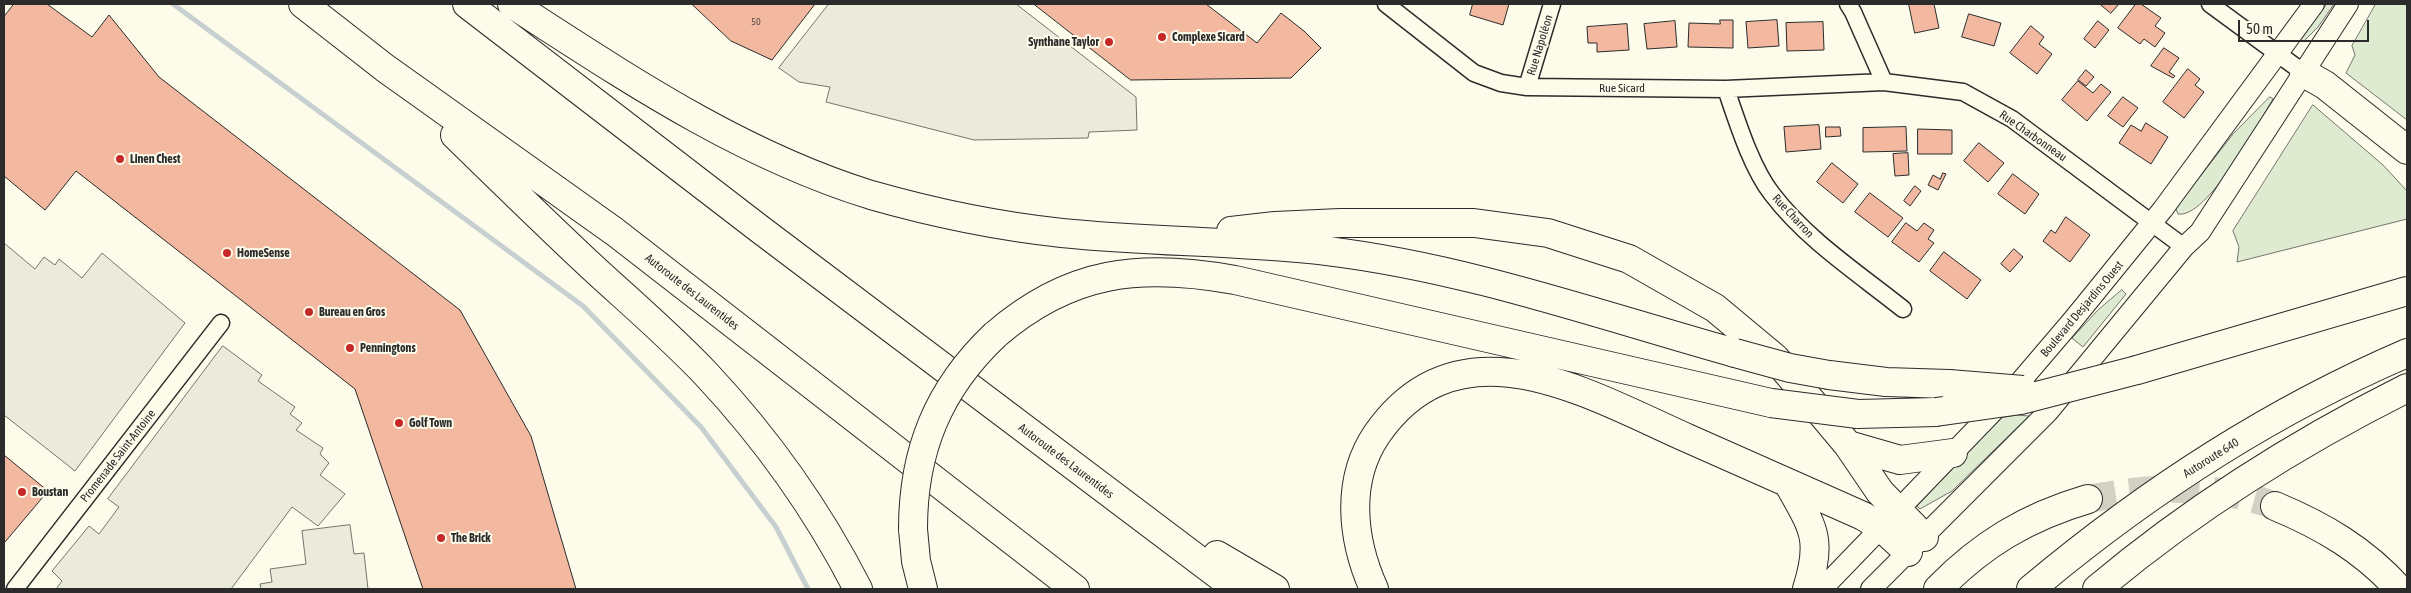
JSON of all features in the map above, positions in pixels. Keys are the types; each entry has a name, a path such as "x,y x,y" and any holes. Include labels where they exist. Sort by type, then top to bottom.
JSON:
{"highway":[{"name":"Autoroute des Laurentides","path":"303,4 385,68 615,232 1075,589"},
{"name":"Autoroute des Laurentides","path":"467,4 1237,589"},
{"path":"512,4 623,77 745,145 830,181 897,202 987,223 1064,233 1301,248 1422,266 1530,292 1735,353 1829,375 1886,382 1949,384 2052,393"},
{"path":"385,68 590,265 666,335 727,397 771,450 794,483 836,548 858,589"},
{"path":"2304,73 2325,86 2407,150"},
{"path":"1162,240 1275,226 1411,221 1502,225 1548,233 1616,254 1660,275 1697,296 1732,320 1775,358 1848,445 1880,492 1889,518 1916,544"},
{"path":"923,589 916,561 913,530 914,496 920,463 936,415 962,370 995,335 1033,306 1088,282 1126,273 1180,272 1235,280 1770,403 1858,414 1936,412 1997,405 2052,393 2407,291"},
{"name":"Autoroute 640","path":"2032,589 2120,519 2205,461 2309,400 2407,352"},
{"path":"1374,589 1362,557 1355,518 1358,481 1365,458 1375,437 1399,408 1434,385 1459,376 1490,371 1510,372 1550,380 1610,404 1863,516 1889,518"},
{"path":"2097,589 2126,565 2249,478 2348,419 2407,388"},
{"path":"1848,445 1900,460 1953,453"},
{"path":"1091,479 1275,589"},
{"path":"1788,483 1809,522 1816,542 1814,567 1807,589"},
{"path":"1938,589 1975,554 2018,526 2040,515 2088,499"},
{"path":"2275,506 2316,524 2340,538 2372,562 2399,589"},
{"path":"2106,589 2126,565"}],"street":[{"name":"Rue Sicard","path":"1386,4 1474,73 1501,83 1527,87 1726,89 1884,82"},
{"name":"Rue Napoléon","path":"1527,87 1552,4"},
{"path":"1848,4 1884,82"},
{"path":"2210,4 2304,73"},
{"name":"Boulevard Desjardins Ouest","path":"1822,589 2014,389 2152,223 2314,4"},
{"path":"1871,589 2048,412 2184,247 2200,232 2222,201 2348,4"},
{"name":"Rue Charbonneau","path":"1884,82 1963,92 2012,119 2184,247"},
{"name":"Rue Charron","path":"1726,89 1748,148 1770,192 1806,232 1904,309"},
{"name":"Promenade Saint-Antoine","path":"15,589 221,323"}],"green space":[{"path":"2327,4 2334,4 2318,27 2303,42 2301,40"},
{"path":"2376,4 2407,4 2407,120 2346,73 2355,55 2352,46"},
{"path":"2270,97 2273,99 2244,147 2217,186 2190,211 2178,214 2176,209 2178,205 2233,134"},
{"path":"2313,105 2383,165 2407,191 2407,219 2237,262 2239,247 2233,231"},
{"path":"2122,290 2126,294 2083,347 2072,338 2098,310"},
{"path":"2017,415 2029,416 1952,491 1920,509 1917,506 2001,418"}],"shaded area":[{"path":"829,4 1016,4 1136,97 1137,130 1089,132 1088,138 974,140 826,102 830,87 799,82 779,68"},
{"path":"4,243 35,269 44,257 55,265 59,259 82,278 102,253 185,323 75,471 4,415"},
{"path":"223,346 262,375 258,381 295,407 290,414 302,423 296,430 323,448 320,454 329,463 320,475 345,494 318,526 292,507 231,589 56,589 62,581 52,571 89,526 99,534 119,507 108,499"},
{"path":"350,525 354,554 364,553 368,589 261,589 260,584 272,582 270,569 306,564 302,531"}],"building":[{"path":"14,4 47,4 92,37 109,15 159,77 460,310 531,436 576,589 423,589 355,389 76,171 45,210 4,176 4,17"},
{"path":"692,4 815,4 772,60 731,41"},
{"name":"Complexe Sicard","path":"1034,4 1206,4 1257,43 1281,13 1304,31 1321,48 1291,78 1131,80"},
{"path":"1473,4 1509,4 1503,25 1470,15"},
{"path":"1909,4 1934,4 1939,28 1915,33"},
{"path":"2100,4 2119,4 2111,13"},
{"path":"2136,4 2141,4 2161,18 2155,26 2165,33 2155,47 2144,39 2140,44 2118,28"},
{"path":"1969,14 2001,23 1994,46 1962,37"},
{"path":"1720,20 1733,20 1733,48 1688,47 1689,23 1720,24"},
{"path":"1777,20 1779,46 1748,48 1746,22"},
{"path":"1675,21 1677,47 1647,49 1644,24"},
{"path":"2098,21 2109,30 2095,48 2084,39"},
{"path":"1823,22 1824,50 1787,51 1786,23"},
{"path":"1627,24 1629,50 1597,52 1597,43 1588,43 1587,27"},
{"path":"2031,26 2044,37 2039,44 2052,54 2037,74 2010,53"},
{"path":"2164,48 2179,58 2169,72 2175,76 2173,78 2151,66"},
{"path":"2188,69 2200,79 2195,85 2204,92 2184,118 2163,102"},
{"path":"2086,70 2094,77 2086,86 2078,80"},
{"path":"2078,81 2093,93 2101,84 2111,92 2087,121 2062,100"},
{"path":"2123,97 2138,108 2123,127 2108,116"},
{"path":"2146,123 2168,137 2151,164 2119,143 2131,125 2141,131"},
{"path":"1819,125 1821,149 1786,152 1784,127"},
{"path":"1826,127 1840,127 1841,136 1826,137"},
{"path":"1906,127 1907,151 1863,152 1863,128"},
{"path":"1918,129 1952,130 1952,154 1918,154"},
{"path":"1979,143 2004,163 1988,182 1964,161"},
{"path":"1908,153 1909,175 1895,176 1893,154"},
{"path":"1832,163 1858,184 1843,203 1817,182"},
{"path":"1943,173 1946,174 1938,190 1928,185 1933,175 1940,179"},
{"path":"2013,174 2039,194 2025,214 1998,194"},
{"path":"1915,186 1921,191 1910,206 1904,201"},
{"path":"1870,193 1903,218 1888,237 1855,212"},
{"path":"2066,217 2090,235 2070,262 2043,241 2051,230 2055,233"},
{"path":"1906,223 1917,231 1924,223 1934,230 1928,239 1934,243 1919,262 1892,242"},
{"path":"2014,249 2023,257 2010,272 2001,264"},
{"path":"1944,252 1981,280 1967,299 1930,271"},
{"path":"4,455 48,491 5,542 4,541"}],"waterway":[{"path":"173,4 583,306 701,427 776,527 808,589"}],"tunnel":[{"path":"2088,499 2136,492 2182,489 2229,493 2275,506"}],"place":[{"name":"Complexe Sicard","path":"1162,37"},
{"name":"Synthane Taylor","path":"1109,42"},
{"name":"Linen Chest","path":"120,159"},
{"name":"HomeSense","path":"227,253"},
{"name":"Bureau en Gros","path":"309,312"},
{"name":"Penningtons","path":"350,348"},
{"name":"Golf Town","path":"399,423"},
{"name":"Boustan","path":"22,492"},
{"name":"The Brick","path":"441,538"}]}
